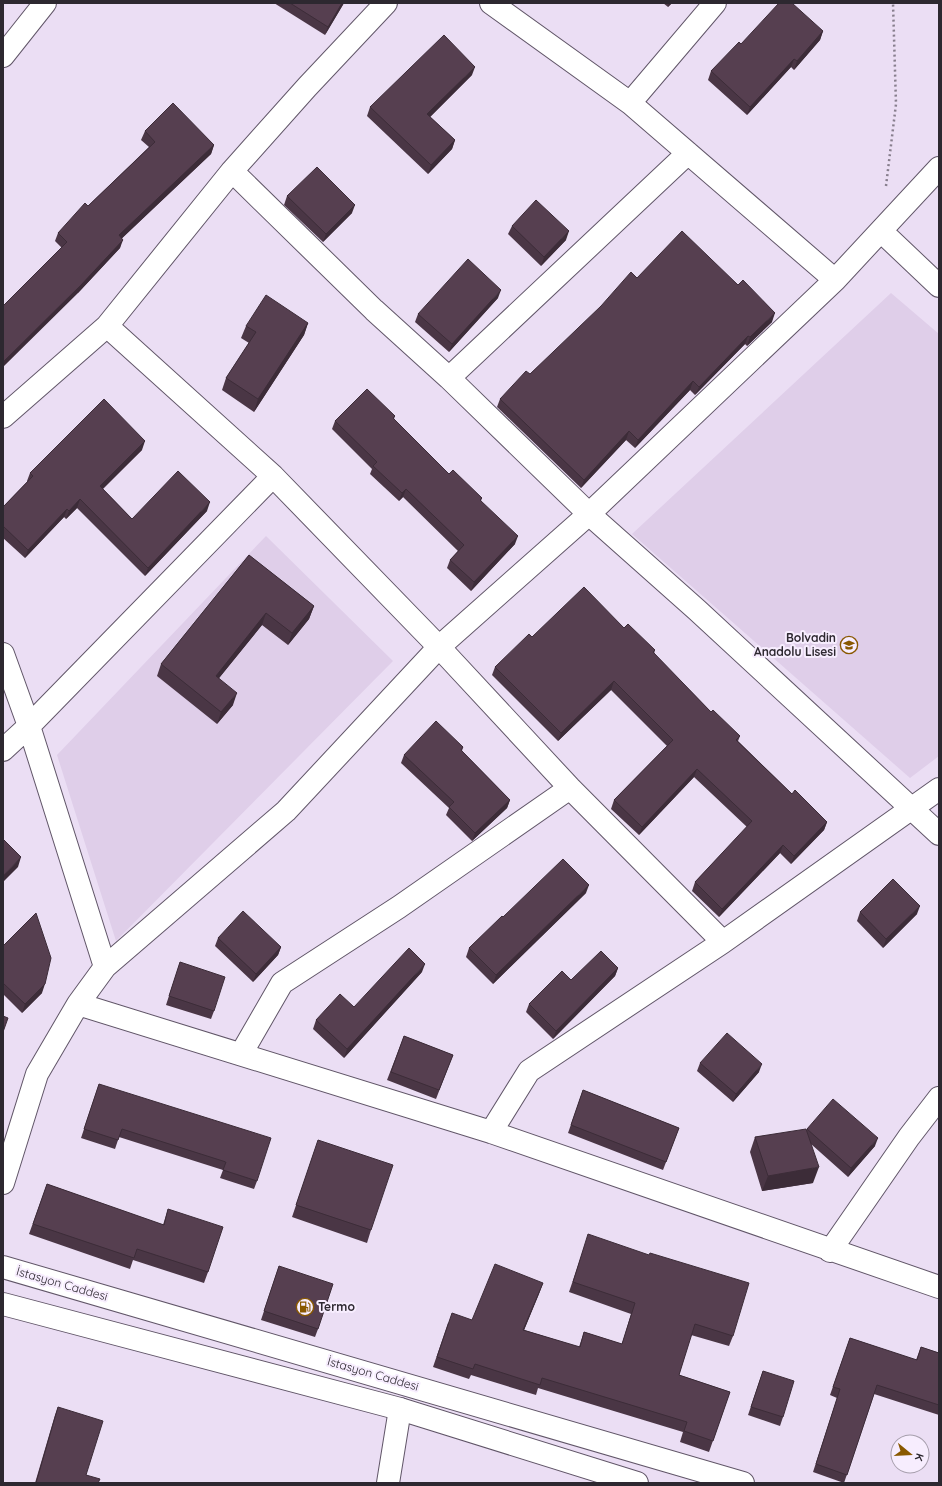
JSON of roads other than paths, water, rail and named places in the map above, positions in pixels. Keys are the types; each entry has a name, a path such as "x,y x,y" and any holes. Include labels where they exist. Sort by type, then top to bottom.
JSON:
{"street":[{"path":"3,56 45,3"},
{"path":"3,416 107,326 232,171 307,87 386,3"},
{"path":"491,3 630,103 744,204 835,280"},
{"path":"630,103 715,3"},
{"path":"449,378 688,153"},
{"path":"3,1183 37,1074 78,1004 105,967 286,811 439,647 589,514 835,280 939,168"},
{"path":"232,171 374,310 449,378 589,514 697,610 939,834"},
{"path":"881,231 939,286"},
{"path":"107,326 273,476 439,647 570,788 723,942"},
{"path":"3,750 29,726 273,476"},
{"path":"3,654 29,726 105,967"},
{"path":"241,1054 282,983 399,907 570,788"},
{"path":"491,1132 529,1071 723,942 939,790"},
{"path":"78,1004 491,1132 830,1251 939,1287"},
{"path":"830,1251 908,1137 939,1098"},
{"name":"İstasyon Caddesi","path":"3,1267 743,1483"},
{"path":"3,1304 400,1409 637,1483"},
{"path":"388,1483 400,1409"}],"place":[{"name":"Bolvadin Anadolu Lisesi","path":"849,645"},
{"name":"Termo","path":"305,1307"}]}
